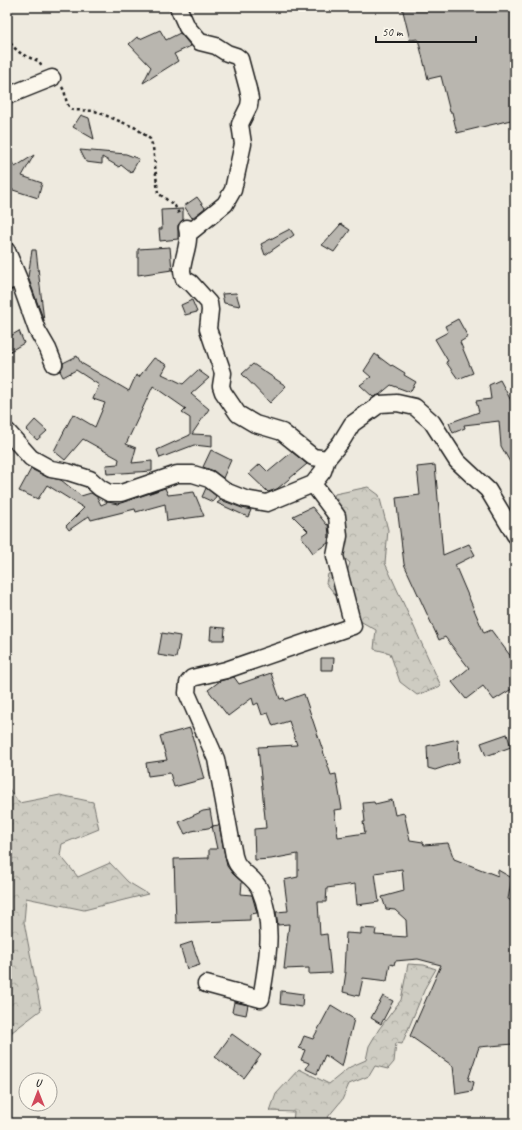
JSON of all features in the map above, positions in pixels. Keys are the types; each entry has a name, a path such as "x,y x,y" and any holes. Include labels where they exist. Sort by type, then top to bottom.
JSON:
{"street":[{"path":"178,7 187,27 200,42 216,46 240,59 250,100 249,106 240,124 243,144 230,197 225,204 187,231 182,270 184,279 191,283 209,303 210,310 208,329 223,372 221,386 223,392 238,414 254,424 282,432 314,457 327,459"},
{"path":"7,96 52,78"},
{"path":"7,251 12,279 48,349 54,364"},
{"path":"7,431 31,458 51,469 68,472 90,479 100,488 109,492 121,492 177,474 193,474 209,479 225,491 245,499 267,503 313,484 323,471 327,459 341,442 352,424 380,404 397,403 415,407 432,422 457,461 488,490 515,535"},
{"path":"206,984 261,999 269,930 260,888 250,876 237,865 234,856 216,759 187,693 188,683 192,678 226,670 353,626 335,556 338,536 337,516 313,484"}],"path":[{"path":"7,38 14,48 26,56 39,61 52,78 57,80 65,93 66,103 74,110 95,111 136,128 150,139 153,147 158,193 175,206 187,231"}],"green space":[{"path":"368,487 379,495 388,530 385,563 441,686 417,695 400,682 390,653 374,649 376,630 353,617 326,583 328,574 347,572 350,563 333,548 332,500 335,494"},
{"path":"7,786 19,803 60,795 93,802 99,829 62,844 60,855 78,877 110,863 128,882 148,894 84,910 26,898 24,922 41,1010 12,1032 7,1040 7,1034 12,1031 7,1016"},
{"path":"408,964 424,965 436,969 426,986 402,1044 396,1043 394,1062 388,1069 375,1066 369,1076 349,1084 342,1100 323,1123 293,1123 294,1112 270,1111 276,1094 299,1069 329,1084 350,1067 366,1060 369,1046 379,1029 401,1000"}],"building":[{"path":"402,7 515,7 515,119 457,133 441,76 428,79 418,39 410,40"},
{"path":"160,30 166,40 180,33 191,46 174,54 178,61 143,83 151,67 129,44 137,37 140,39"},
{"path":"81,115 89,118 94,139 73,127"},
{"path":"80,150 126,154 139,159 131,173 121,165 119,167 102,157 102,164 86,162"},
{"path":"7,155 15,167 34,155 22,176 42,183 38,198 13,190 7,192"},
{"path":"197,197 205,208 192,218 184,206"},
{"path":"183,209 183,220 178,225 178,239 160,241 159,229 162,229 161,210"},
{"path":"341,224 350,230 334,252 322,245"},
{"path":"290,229 294,235 265,255 261,244"},
{"path":"170,247 172,270 138,275 138,249"},
{"path":"32,250 36,250 44,321 28,277"},
{"path":"236,293 240,306 224,303 222,294"},
{"path":"192,300 197,312 185,315 181,305"},
{"path":"458,319 468,337 460,342 473,373 458,379 446,362 448,361 435,339 448,332 445,326"},
{"path":"19,331 24,343 7,353 7,338"},
{"path":"375,354 391,366 392,365 405,373 404,375 416,382 410,392 391,385 379,395 373,397 360,385 371,377 364,371"},
{"path":"77,356 81,363 129,391 136,375 139,377 154,358 167,365 162,374 183,384 198,370 209,378 191,394 209,409 192,434 212,435 212,447 194,445 160,458 157,450 190,435 190,418 182,413 186,409 153,386 126,444 136,448 132,463 152,461 152,471 107,474 106,465 118,464 119,459 83,439 65,460 54,451 73,414 95,427 105,403 93,399 99,385 76,370 63,377 60,371 63,363"},
{"path":"253,364 286,386 270,403 242,374"},
{"path":"500,380 515,408 515,471 501,446 499,421 464,425 465,428 453,433 449,423 479,412 476,401 491,399 489,385"},
{"path":"35,420 47,431 37,440 26,430"},
{"path":"211,450 231,460 223,478 214,471 203,467"},
{"path":"292,452 307,464 277,489 268,492 249,474 260,464 268,472"},
{"path":"435,465 443,555 469,544 475,555 455,565 484,633 491,630 515,662 515,687 494,700 483,686 466,699 452,682 469,668 445,637 439,640 404,564 396,498 420,495 417,467"},
{"path":"31,469 47,477 61,480 81,496 91,493 97,497 101,505 108,502 118,504 165,488 168,495 194,492 204,516 167,521 165,504 136,512 135,509 91,520 89,516 69,530 66,526 84,508 47,485 38,499 19,491"},
{"path":"206,488 216,496 213,502 202,497"},
{"path":"221,500 251,510 248,517 217,503"},
{"path":"312,507 327,525 328,524 329,536 328,543 313,553 301,536 308,531 293,516"},
{"path":"211,627 225,628 224,640 210,640"},
{"path":"162,633 180,636 176,658 158,655"},
{"path":"321,658 334,658 333,670 321,670"},
{"path":"271,673 280,699 284,698 285,701 304,694 331,775 336,774 342,809 334,810 338,837 365,833 363,822 365,822 363,803 374,802 375,804 392,800 395,815 404,813 410,840 423,842 424,845 448,843 454,859 498,876 498,870 512,878 508,899 515,903 515,934 512,943 515,946 515,987 512,996 515,997 515,1038 513,1044 479,1047 468,1080 474,1082 472,1091 456,1094 453,1066 410,1036 441,965 418,959 395,961 394,965 390,964 387,981 363,978 359,996 343,992 346,972 344,972 346,933 361,934 361,928 376,929 375,935 407,937 406,920 395,910 386,909 382,897 404,891 402,869 375,873 379,902 357,905 355,884 327,888 326,902 318,902 320,935 327,934 331,973 309,974 309,968 284,969 289,924 278,925 276,912 288,911 284,880 298,877 298,854 271,859 255,860 254,829 266,828 258,747 297,745 289,721 273,726 268,713 262,715 258,703 254,705 252,698 228,716 208,690 220,681 234,677 239,684"},
{"path":"190,728 204,779 174,787 170,773 148,776 146,763 167,760 160,736"},
{"path":"507,734 511,747 486,756 481,743"},
{"path":"458,739 459,762 435,770 428,768 427,746"},
{"path":"210,810 213,827 192,831 185,834 179,822 203,811"},
{"path":"219,825 227,866 242,882 241,894 252,895 257,913 250,914 250,920 176,923 174,859 209,858 209,849 217,849 212,826"},
{"path":"192,942 200,965 187,969 180,946"},
{"path":"281,991 303,994 302,1007 280,1004"},
{"path":"383,996 393,1001 381,1024 371,1018"},
{"path":"234,1002 248,1005 246,1015 232,1012"},
{"path":"331,1005 354,1019 342,1067 325,1055 317,1074 306,1069 309,1063 301,1060 305,1050 299,1048 304,1036 313,1039"},
{"path":"232,1034 261,1055 244,1078 215,1057"}]}
